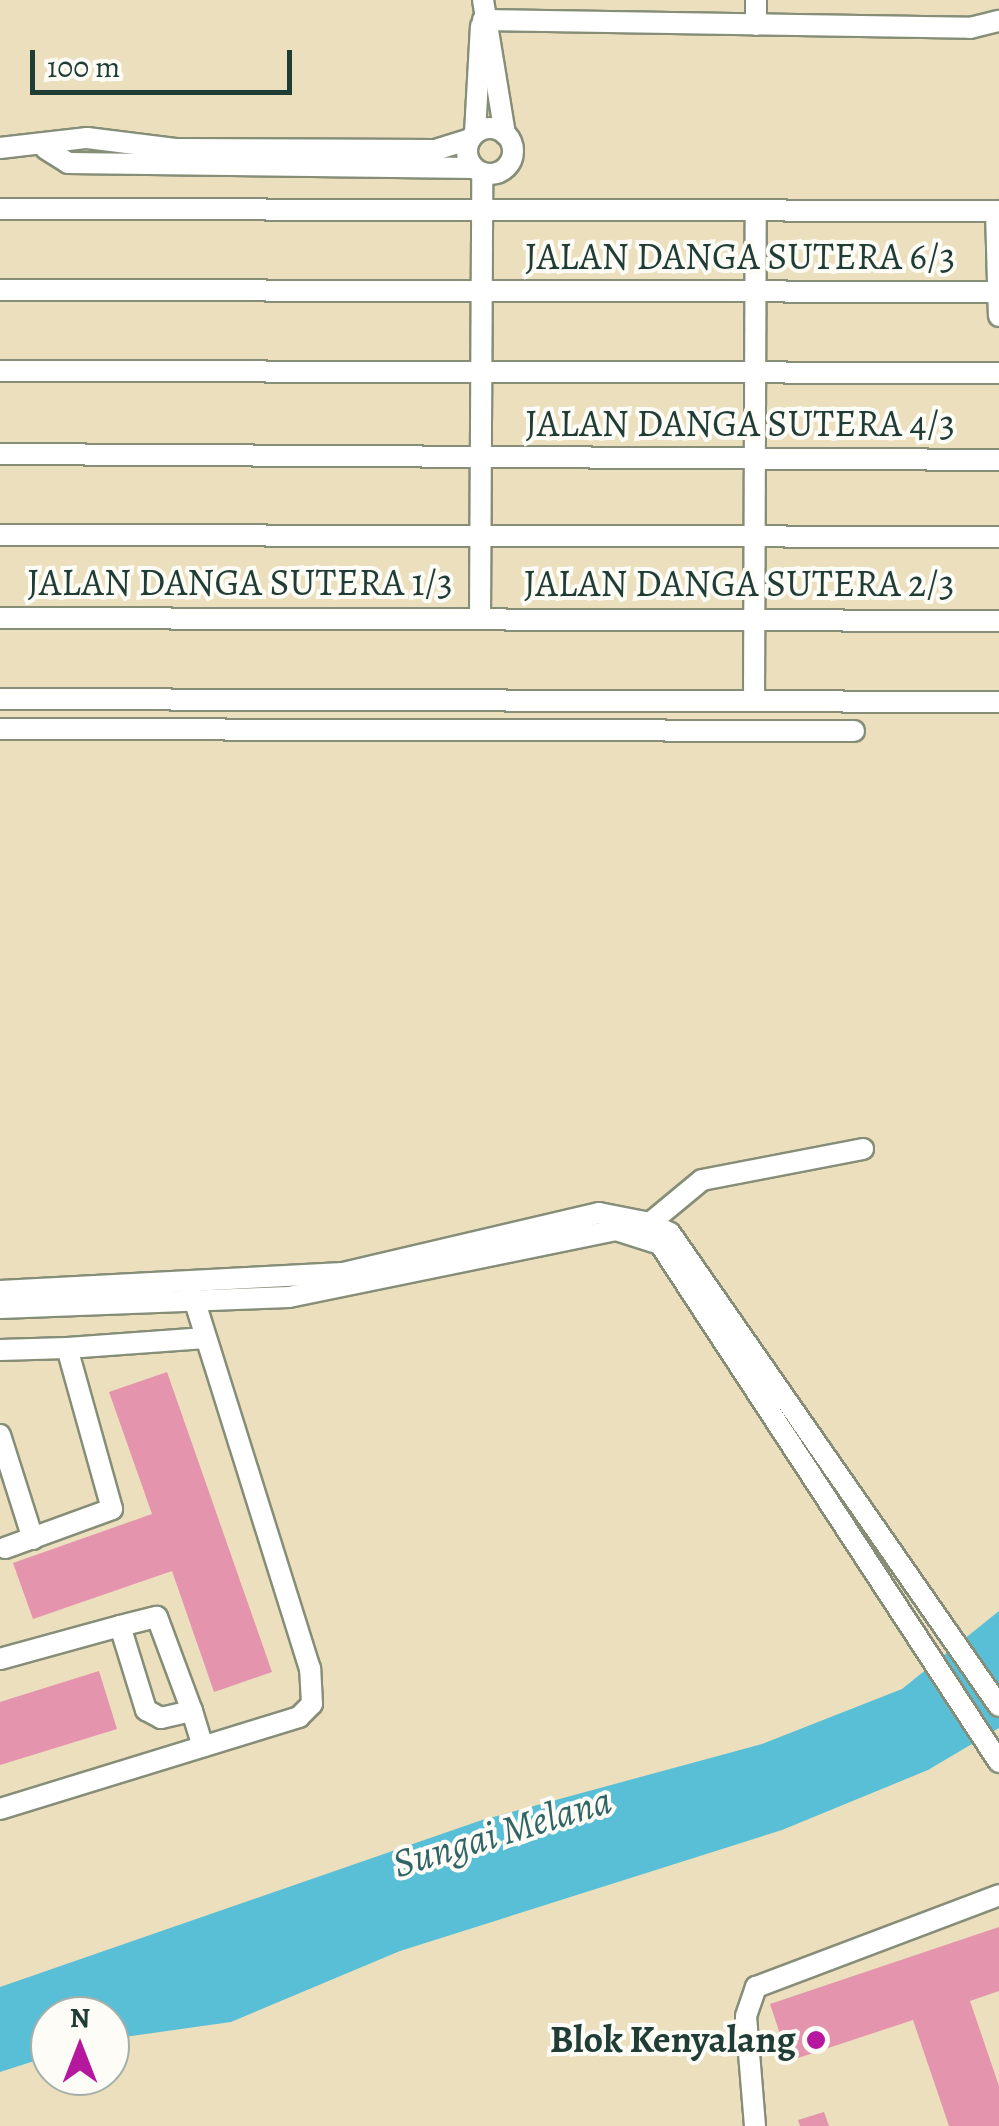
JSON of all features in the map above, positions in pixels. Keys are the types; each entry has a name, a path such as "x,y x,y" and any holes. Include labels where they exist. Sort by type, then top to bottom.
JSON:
{"street":[{"path":"756,0 756,24"},
{"path":"483,10 756,24 999,22"},
{"path":"46,149 68,163 478,171 510,164 483,10"},
{"path":"480,618 481,212 473,136 483,10"},
{"path":"0,148 46,149 87,138 175,149 434,150 473,136 505,134"},
{"path":"0,209 998,211 999,316"},
{"path":"754,702 756,213"},
{"name":"JALAN DANGA SUTERA 6/3","path":"0,290 999,292"},
{"path":"0,371 999,374"},
{"name":"JALAN DANGA SUTERA 4/3","path":"0,454 999,460"},
{"path":"0,535 481,532 999,537"},
{"name":"JALAN DANGA SUTERA 1/3","path":"0,618 480,618"},
{"name":"JALAN DANGA SUTERA 2/3","path":"480,618 999,620"},
{"path":"0,699 999,702"},
{"path":"0,729 854,731"},
{"path":"650,1223 702,1180 862,1148"},
{"path":"0,1308 192,1292 343,1273 599,1212 650,1223 670,1233 940,1614 999,1706"},
{"path":"0,1291 192,1292 372,1286 616,1230 660,1244 999,1762"},
{"path":"0,1809 299,1717 312,1704 310,1669 192,1292"},
{"path":"0,1350 206,1338"},
{"path":"2,1545 33,1539 112,1509 67,1348"},
{"path":"0,1434 33,1539"},
{"path":"0,1659 158,1617 203,1746"},
{"path":"120,1626 146,1710 161,1718 192,1711"},
{"path":"754,2126 746,2016 756,1988 999,1895"}],"water":[{"name":"Sungai Melana","path":"999,1611 999,1728 928,1770 782,1830 400,1951 231,2022 130,2036 130,1996 30,1996 30,2062 0,2072 0,1987 482,1820 762,1744 902,1689"}],"building":[{"path":"167,1372 272,1672 214,1692 172,1571 33,1619 13,1563 152,1514 109,1392"},
{"path":"99,1671 117,1729 0,1765 0,1702"},
{"name":"Blok Kenyalang","path":"999,1927 999,1991 970,2001 999,2086 999,2126 949,2126 913,2020 789,2061 770,2004"},
{"path":"824,2112 829,2126 800,2126 798,2120"}],"place":[{"name":"Blok Kenyalang","path":"816,2040"}]}
